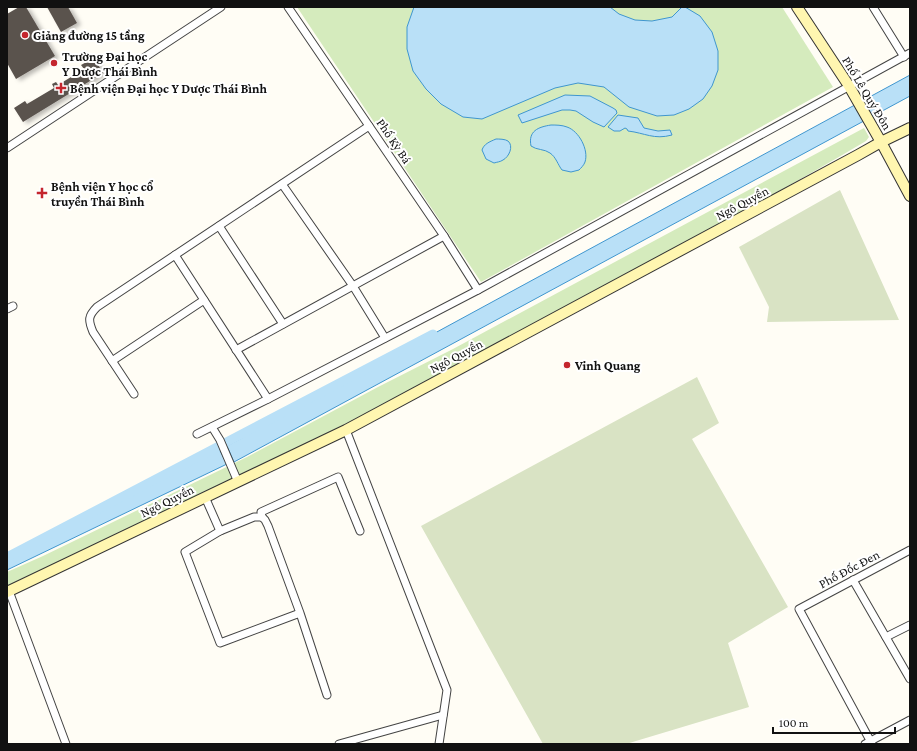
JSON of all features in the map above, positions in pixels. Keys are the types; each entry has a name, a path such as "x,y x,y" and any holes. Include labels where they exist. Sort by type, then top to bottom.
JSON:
{"street":[{"path":"7,148 221,7"},
{"name":"Phố Kỳ Bá","path":"288,7 444,236 478,290"},
{"name":"Phố Lê Quý Đôn","path":"797,7 849,86 910,196"},
{"path":"197,434 268,399 478,290 907,55 876,8"},
{"path":"134,394 93,332 89,324 89,318 92,312 97,307 370,126"},
{"name":"Ngô Quyền","path":"8,592 346,430 881,142 910,128"},
{"path":"282,184 353,286 385,338"},
{"path":"219,226 283,324"},
{"path":"236,350 444,236"},
{"path":"175,255 268,399"},
{"path":"112,361 204,300"},
{"path":"212,427 220,440 238,482"},
{"path":"346,430 447,690 439,744"},
{"path":"262,517 261,512 338,477 360,531"},
{"path":"205,497 220,531"},
{"path":"300,613 220,643 185,552 220,531 254,517 262,517 266,520 300,613 327,695"},
{"name":"Phố Đốc Đen","path":"869,743 799,609 910,550"},
{"path":"853,580 910,679"},
{"path":"8,592 66,744"},
{"path":"886,637 910,625"},
{"path":"339,744 443,715"},
{"path":"869,743 910,720"}],"green space":[{"path":"297,7 782,7 833,87 481,282"},
{"path":"864,128 869,137 866,141 728,220 477,356 289,454 184,505 7,586 7,572 247,457 453,349"},
{"path":"840,190 899,320 767,322 769,307 739,247"},
{"path":"697,377 719,423 692,439 788,607 728,643 749,707 626,744 543,744 421,526"}],"water":[{"path":"414,7 610,7 619,14 635,20 652,21 672,17 682,7 685,7 700,16 712,32 718,51 718,70 712,86 703,99 689,109 674,115 657,116 629,107 604,87 578,83 555,88 482,119 463,117 441,104 426,89 413,71 407,49 407,27"},
{"path":"910,75 910,96 234,462 227,446"},
{"path":"565,95 590,96 613,108 617,113 604,127 576,111 570,110 562,110 522,123 518,115"},
{"path":"618,115 638,118 644,128 658,131 670,130 672,135 660,137 628,131 625,128 620,131 614,131 608,127"},
{"path":"561,125 567,127 575,132 579,137 586,152 586,157 585,163 579,170 571,172 562,170 550,153 531,146 530,141 533,133 542,127"},
{"path":"496,139 504,139 508,141 511,148 505,159 494,163 486,159 482,150 485,145"},
{"path":"218,447 227,464 7,570 7,557"}],"building":[{"name":"Giảng đường 15 tầng","path":"19,7 26,7 55,56 16,79 7,63 7,14"},
{"path":"47,7 68,7 77,23 61,32"},
{"path":"94,58 103,73 23,122 14,108 25,101 27,104 54,88 52,84 56,82 58,85 84,69 81,65"}],"waterway":[{"path":"7,557 433,334"}],"place":[{"name":"Giảng đường 15 tầng","path":"25,35"},
{"name":"Trường Đại học Y Dược Thái Bình","path":"54,63"},
{"name":"Bệnh viện Đại học Y Dược Thái Bình","path":"61,88"},
{"name":"Bệnh viện Y học cổ truyền Thái Bình","path":"42,193"},
{"name":"Vinh Quang","path":"567,365"}]}
